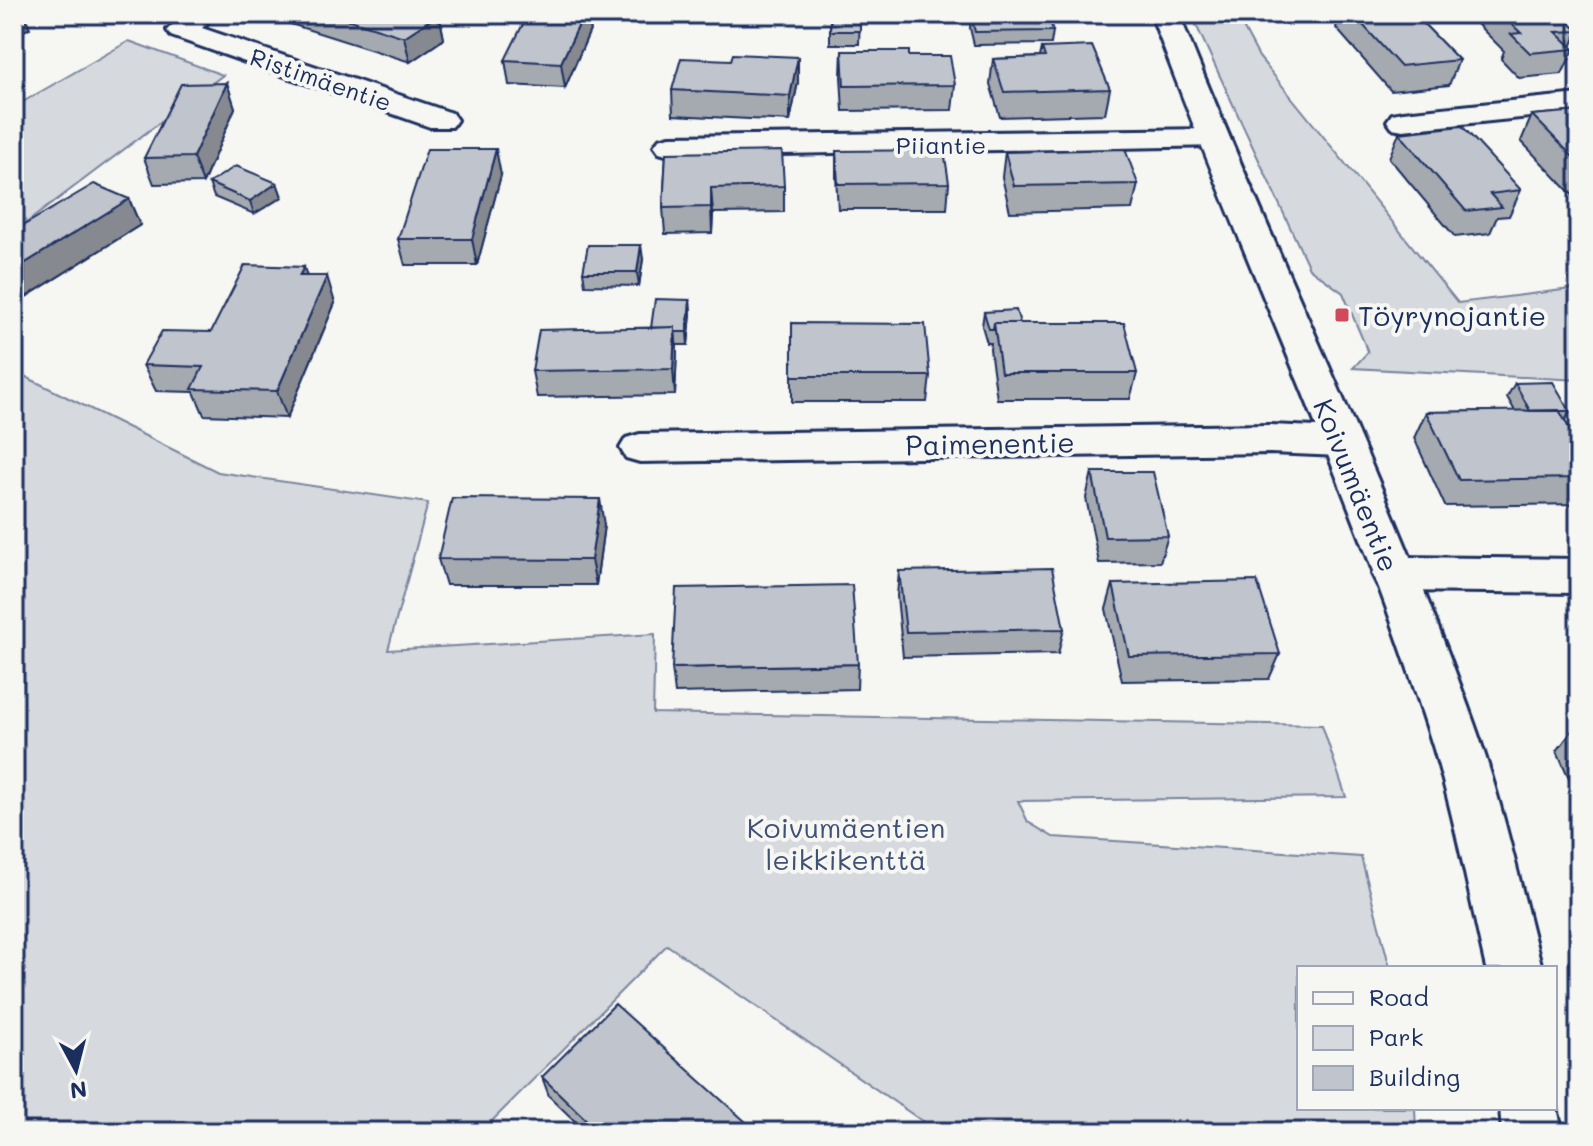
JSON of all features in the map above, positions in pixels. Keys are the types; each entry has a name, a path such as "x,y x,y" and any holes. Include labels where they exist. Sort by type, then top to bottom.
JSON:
{"street":[{"name":"Ristimäentie","path":"202,14 181,30 441,120"},
{"name":"Koivumäentie","path":"1165,14 1211,139 1340,442 1451,725 1513,966"},
{"path":"1403,121 1579,103"},
{"name":"Piiantie","path":"670,146 1211,139"},
{"name":"Paimenentie","path":"640,448 1270,439 1340,442"},
{"path":"1394,574 1579,576"},
{"path":"1530,1110 1532,1132"}],"green space":[{"path":"1191,14 1236,14 1259,57 1458,303 1579,288 1579,380 1353,368 1368,352 1343,293 1309,268"},
{"path":"129,41 223,75 14,232 14,107"},
{"name":"Koivumäentien leikkikenttä","path":"14,371 218,472 428,503 388,650 655,634 653,713 1322,725 1346,797 1018,801 1028,822 1053,837 1361,857 1389,966 1297,966 1297,1110 1415,1110 1416,1132 938,1132 667,945 481,1132 14,1132"}],"building":[{"path":"331,14 439,14 404,37"},
{"path":"528,14 584,14 561,63 505,60"},
{"path":"831,14 860,14 860,31 830,31"},
{"path":"1048,14 1053,31 975,32 971,15"},
{"path":"1353,14 1414,14 1459,60 1400,66"},
{"path":"1501,14 1560,14 1578,31 1556,32 1574,49 1530,53 1511,34 1521,33"},
{"path":"1092,46 1110,89 1004,92 993,59 1045,57 1042,48"},
{"path":"842,51 909,51 909,56 950,56 955,85 844,86"},
{"path":"733,54 798,57 790,96 672,90 681,58 731,60"},
{"path":"227,83 193,157 144,158 181,84"},
{"path":"1579,111 1579,163 1532,115"},
{"path":"1462,126 1521,190 1490,194 1502,207 1466,211 1399,133"},
{"path":"427,149 496,149 472,239 398,239"},
{"path":"1125,149 1138,184 1014,186 1005,152"},
{"path":"944,150 949,183 838,184 836,151"},
{"path":"782,151 784,186 711,188 711,207 663,208 666,153"},
{"path":"236,166 277,183 250,201 209,183"},
{"path":"94,184 129,199 14,270 14,231"},
{"path":"588,245 641,245 637,272 583,272"},
{"path":"245,265 304,267 299,276 327,276 277,391 192,389 203,367 143,365 162,331 211,332"},
{"path":"655,299 690,300 687,332 675,332 675,327 651,328"},
{"path":"1016,310 1020,323 994,323 993,329 989,329 984,312"},
{"path":"792,323 925,324 930,376 792,376"},
{"path":"994,323 1124,323 1137,373 1001,373"},
{"path":"675,327 673,369 532,371 539,330"},
{"path":"1553,382 1570,411 1530,411 1515,383"},
{"path":"1559,410 1579,446 1579,478 1459,480 1426,412"},
{"path":"1092,472 1153,472 1168,536 1105,537"},
{"path":"452,498 600,499 591,560 438,559"},
{"path":"1052,568 1064,629 906,632 899,571"},
{"path":"1257,581 1280,654 1129,656 1113,584"},
{"path":"852,585 858,664 672,668 676,588"},
{"path":"615,1004 757,1132 599,1132 542,1077"}],"place":[{"name":"Töyrynojantie","path":"1342,315"}]}
